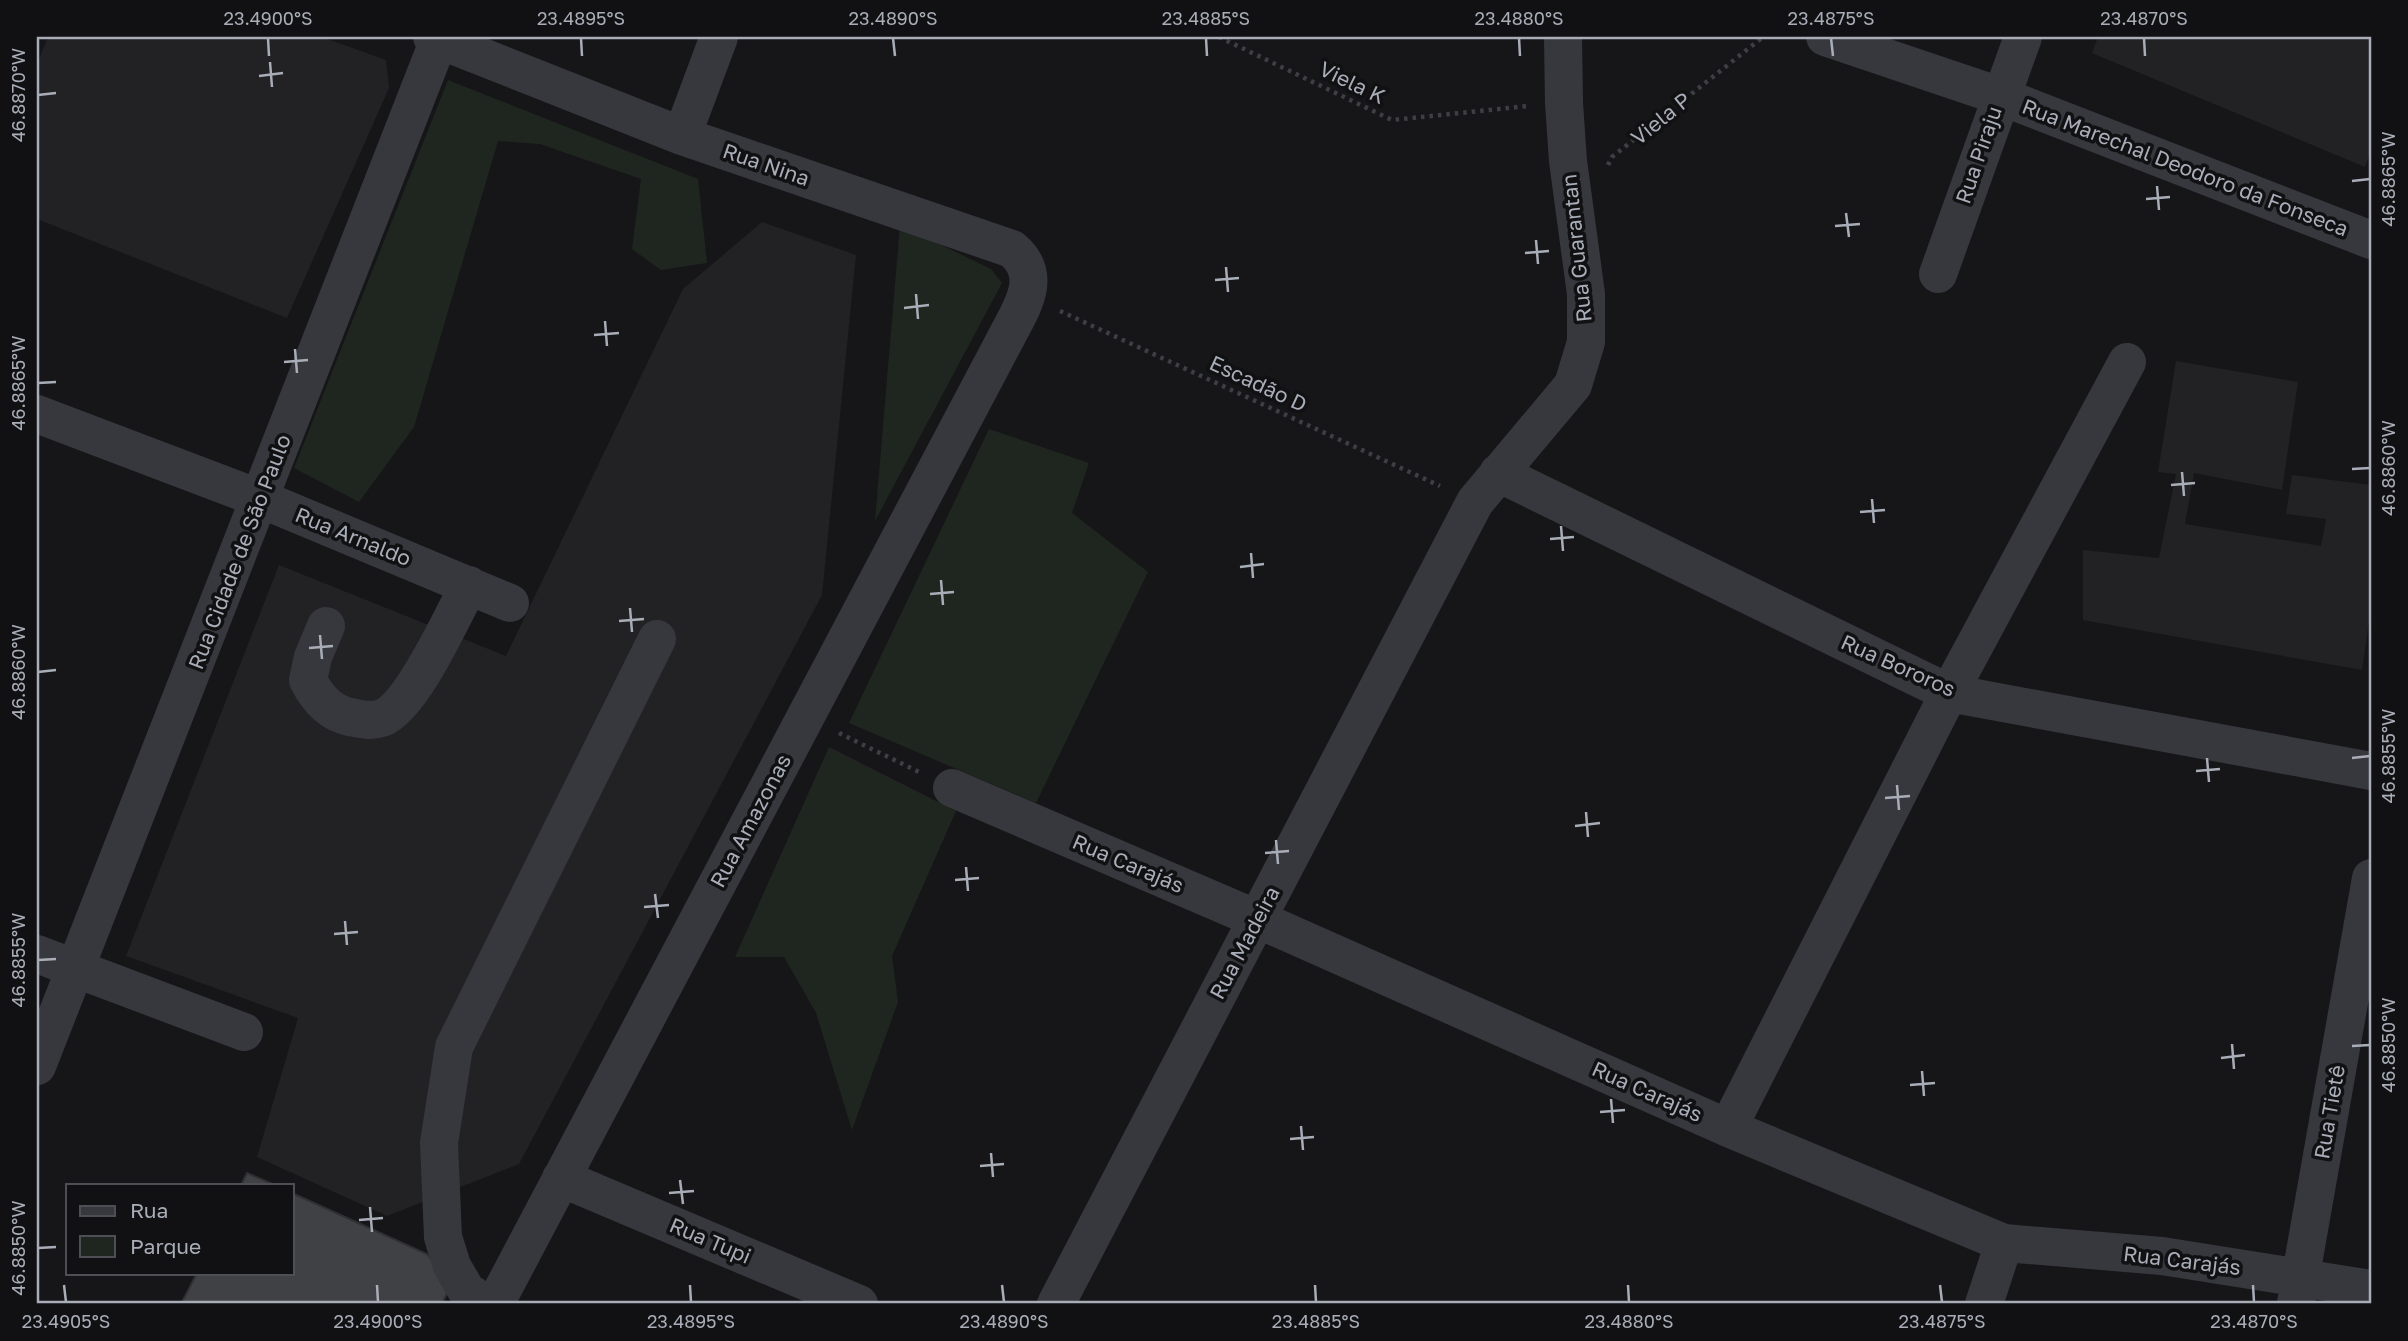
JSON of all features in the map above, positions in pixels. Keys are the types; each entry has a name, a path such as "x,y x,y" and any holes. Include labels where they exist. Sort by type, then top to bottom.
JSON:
{"street":[{"path":"682,136 719,37"},
{"name":"Rua Guarantan","path":"1486,487 1573,385 1586,342 1586,294 1568,161 1563,37"},
{"path":"1825,37 2000,96"},
{"name":"Rua Piraju","path":"1938,274 2023,37"},
{"name":"Rua Nina","path":"437,38 682,136 1012,249 1021,257 1028,274 1028,296"},
{"name":"Rua Cidade de São Paulo","path":"37,1066 261,499 437,38"},
{"name":"Rua Marechal Deodoro da Fonseca","path":"2000,96 2371,240"},
{"name":"Rua Amazonas","path":"495,1304 1028,296"},
{"path":"1728,1128 1949,692 2127,362"},
{"name":"Rua Arnaldo","path":"37,414 261,499 510,603"},
{"name":"Rua Bororos","path":"1486,487 1949,692 2371,771"},
{"name":"Rua Madeira","path":"1056,1304 1486,487"},
{"path":"326,626 313,657 308,680 317,698 340,715 368,721 384,718 401,705 436,650 469,585"},
{"path":"485,1304 466,1290 452,1266 443,1237 439,1143 454,1047 657,639"},
{"name":"Rua Carajás","path":"952,788 1257,919 1728,1128 2004,1243 2162,1256 2298,1291 2371,1289"},
{"name":"Rua Tietê","path":"2298,1291 2371,878"},
{"path":"37,954 244,1032"},
{"name":"Rua Tupi","path":"561,1178 859,1304"},
{"path":"1984,1304 2004,1243"}],"path":[{"name":"Viela K","path":"1219,37 1392,120 1564,103"},
{"name":"Viela P","path":"1577,217 1612,157 1763,37"},
{"name":"Escadão D","path":"1028,296 1486,487"},
{"path":"806,718 952,788"}],"shaded area":[{"path":"48,37 322,37 386,60 389,88 287,318 37,219 37,64"},
{"path":"2098,37 2371,37 2371,151 2365,167 2092,53"},
{"path":"762,222 856,255 822,595 519,1164 387,1216 257,1157 298,1018 126,956 279,565 506,656 683,289"},
{"path":"2176,361 2298,382 2282,490 2194,473 2185,524 2321,546 2326,519 2286,514 2292,475 2371,485 2371,607 2362,670 2083,620 2083,550 2159,558 2176,474 2158,472"}],"green space":[{"path":"448,80 698,179 707,263 661,270 632,249 641,179 540,144 498,141 414,427 359,502 294,468"},
{"path":"900,225 991,269 1002,283 875,521"},
{"path":"989,429 1089,463 1072,513 1148,572 1036,803 849,723"},
{"path":"829,747 956,811 892,956 898,1002 852,1130 816,1013 784,957 735,957"}],"building":[{"path":"247,1173 273,1184 242,1184"},
{"path":"294,1194 427,1254 452,1283 442,1304 181,1304 196,1274 294,1274"}]}
